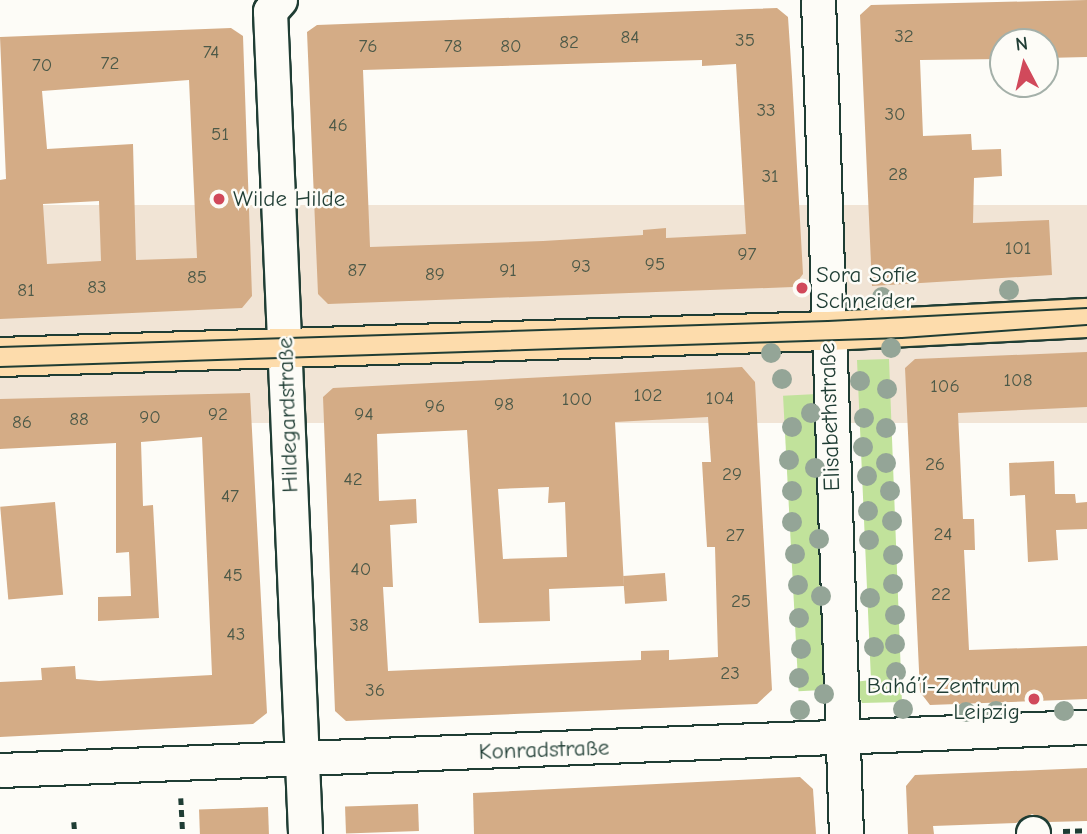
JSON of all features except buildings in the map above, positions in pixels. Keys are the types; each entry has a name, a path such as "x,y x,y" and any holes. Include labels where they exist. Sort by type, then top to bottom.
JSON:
{"main road":[{"path":"0,357 828,331 1087,318"}],"street":[{"name":"Hildegardstraße","path":"280,0 270,11 305,834"},
{"name":"Elisabethstraße","path":"818,0 846,834"},
{"name":"Konradstraße","path":"0,770 1087,727"}],"path":[{"path":"181,798 183,834"},
{"path":"74,822 75,834"}],"shaded area":[{"path":"0,205 1087,205 1087,423 0,423"}],"green space":[{"path":"889,359 902,702 862,703 854,682 871,680 857,360"},
{"path":"817,394 832,690 799,691 783,396"}],"tram line":[{"path":"0,347 828,321 1087,308"},
{"path":"0,367 902,338 1087,325"}],"place":[{"name":"Wilde Hilde","path":"219,199"},
{"name":"Sora Sofie Schneider","path":"802,288"},
{"name":"Bahá’í-Zentrum Leipzig","path":"1034,699"}]}
